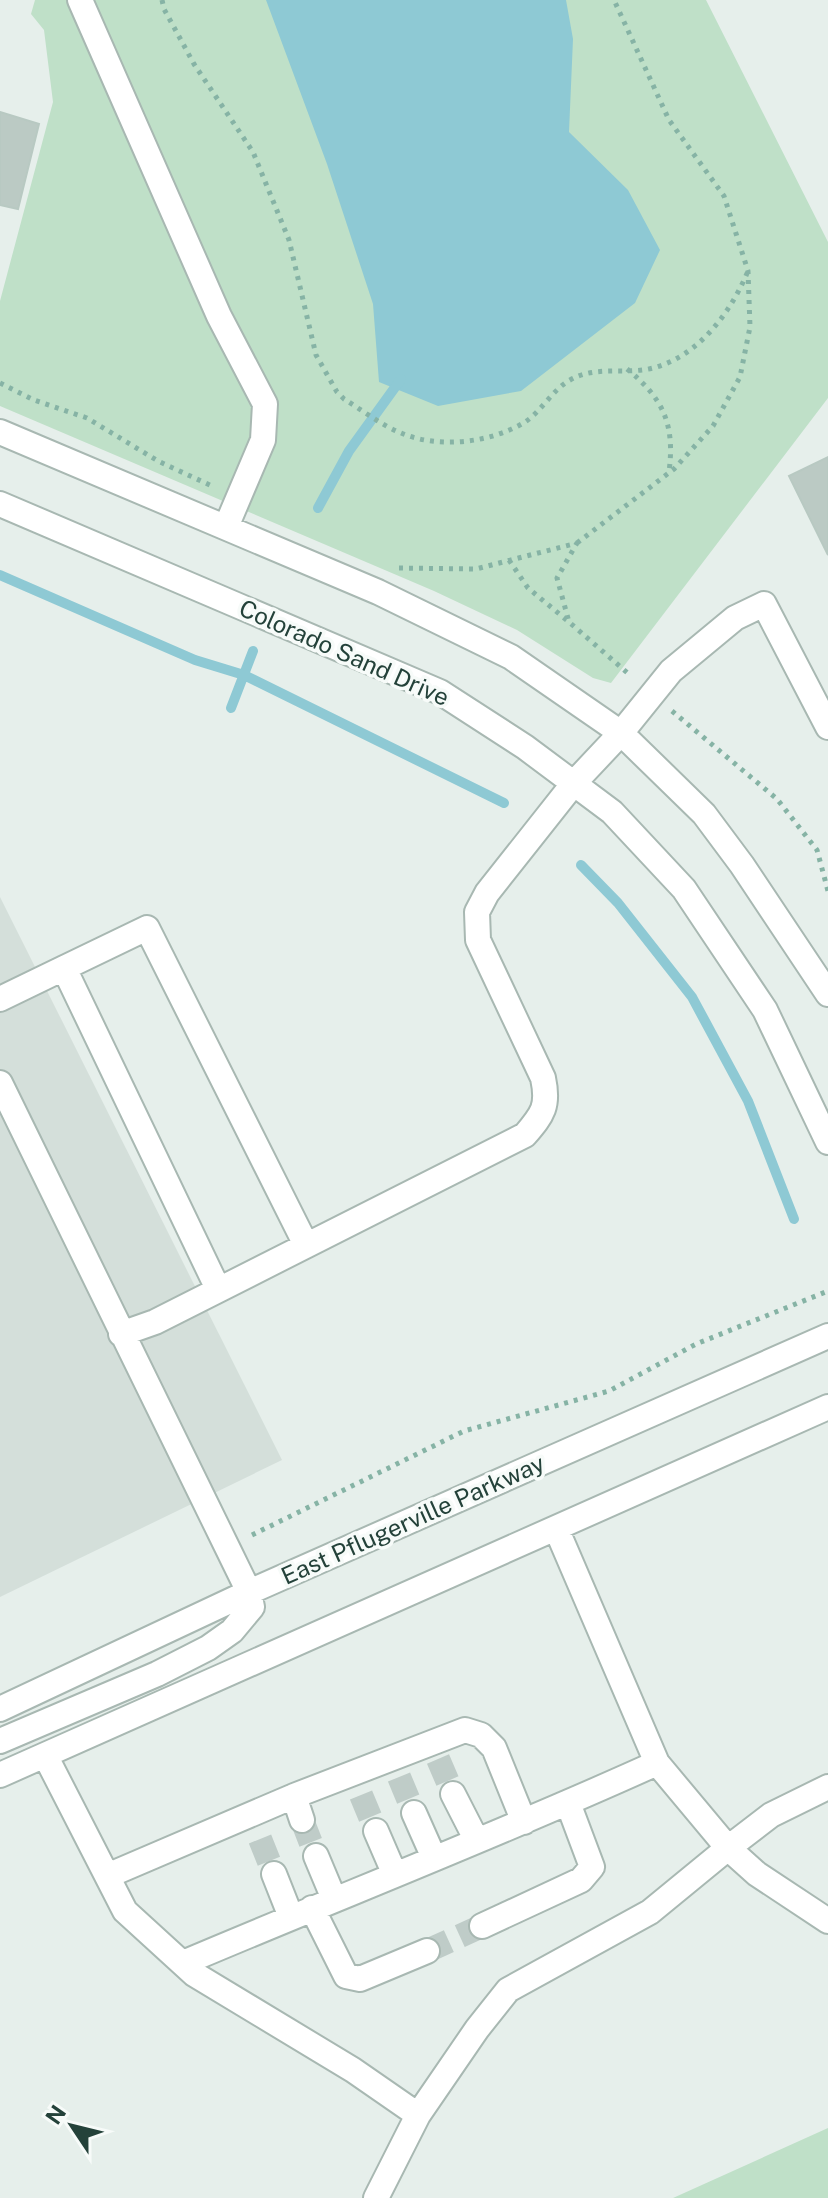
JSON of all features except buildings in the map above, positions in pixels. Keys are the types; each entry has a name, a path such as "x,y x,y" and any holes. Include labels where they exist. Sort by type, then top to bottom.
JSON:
{"street":[{"path":"80,0 219,316 265,404 263,440 226,527"},
{"path":"0,432 378,592 511,657 621,733 704,814 828,994"},
{"name":"Colorado Sand Drive","path":"0,504 440,692 525,747 612,812 684,889 765,1010 828,1142"},
{"path":"121,1334 155,1322 525,1135 543,1114 547,1096 543,1078 478,940 477,912 487,893 574,783 621,733 671,671 735,618 764,604 828,727"},
{"path":"0,999 147,928 306,1245"},
{"path":"64,968 218,1289"},
{"path":"0,1083 6,1110 249,1592 252,1607 232,1631 208,1648 157,1674 0,1741"},
{"name":"East Pflugerville Parkway","path":"0,1709 249,1592 828,1336"},
{"path":"0,1775 828,1407"},
{"path":"556,1528 657,1763 728,1848 757,1874 828,1921"},
{"path":"107,1876 255,1828 294,1796 357,1785 434,1750 465,1730 481,1735 494,1748 524,1822"},
{"path":"45,1755 125,1911 194,1974 353,2070 418,2115"},
{"path":"183,1963 476,1839 524,1822 657,1763"},
{"path":"376,2198 418,2115 508,1990 650,1912 771,1815 828,1787"},
{"path":"453,1794 476,1839"},
{"path":"294,1796 302,1820"},
{"path":"482,1926 581,1880 592,1867 568,1803"},
{"path":"414,1813 434,1858"},
{"path":"376,1831 395,1875"},
{"path":"312,1908 316,1856"},
{"path":"274,1874 312,1908 346,1976 360,1979 427,1951"}],"path":[{"path":"162,0 194,64 253,152 289,240 316,355 344,399 392,429 443,443 490,436 526,421 569,380 600,370 653,368 685,354 714,328 739,293 748,271"},
{"path":"569,622 557,578 577,543 668,473 713,426 740,377 750,327 748,271 724,196 669,120 614,0"},
{"path":"627,369 646,384 659,401 672,443 668,473"},
{"path":"0,383 34,400 87,418 158,461 238,498"},
{"path":"389,564 403,570 476,569 577,543"},
{"path":"509,560 528,588 777,799 817,850 828,891"},
{"path":"252,1535 464,1431 609,1391 696,1344 828,1291"}],"shaded area":[{"path":"0,897 282,1460 0,1597"}],"green space":[{"path":"35,0 706,0 828,242 828,398 611,683 593,678 517,630 434,591 0,406 0,301 53,102 44,30 31,14"},
{"path":"828,2128 828,2198 673,2198"}],"water":[{"path":"266,0 566,0 573,39 569,132 628,190 660,250 635,303 521,391 438,406 379,382 373,304 327,164"}],"waterway":[{"path":"318,508 349,451 401,379"},
{"path":"0,575 195,660 244,675 504,803"},
{"path":"231,708 253,651"},
{"path":"581,865 618,903 692,997 748,1101 794,1219"}],"tunnel":[{"path":"438,1759 453,1794"},
{"path":"399,1777 414,1813"},
{"path":"361,1795 376,1831"},
{"path":"302,1820 316,1856"},
{"path":"260,1839 274,1874"},
{"path":"427,1951 482,1926"}]}
